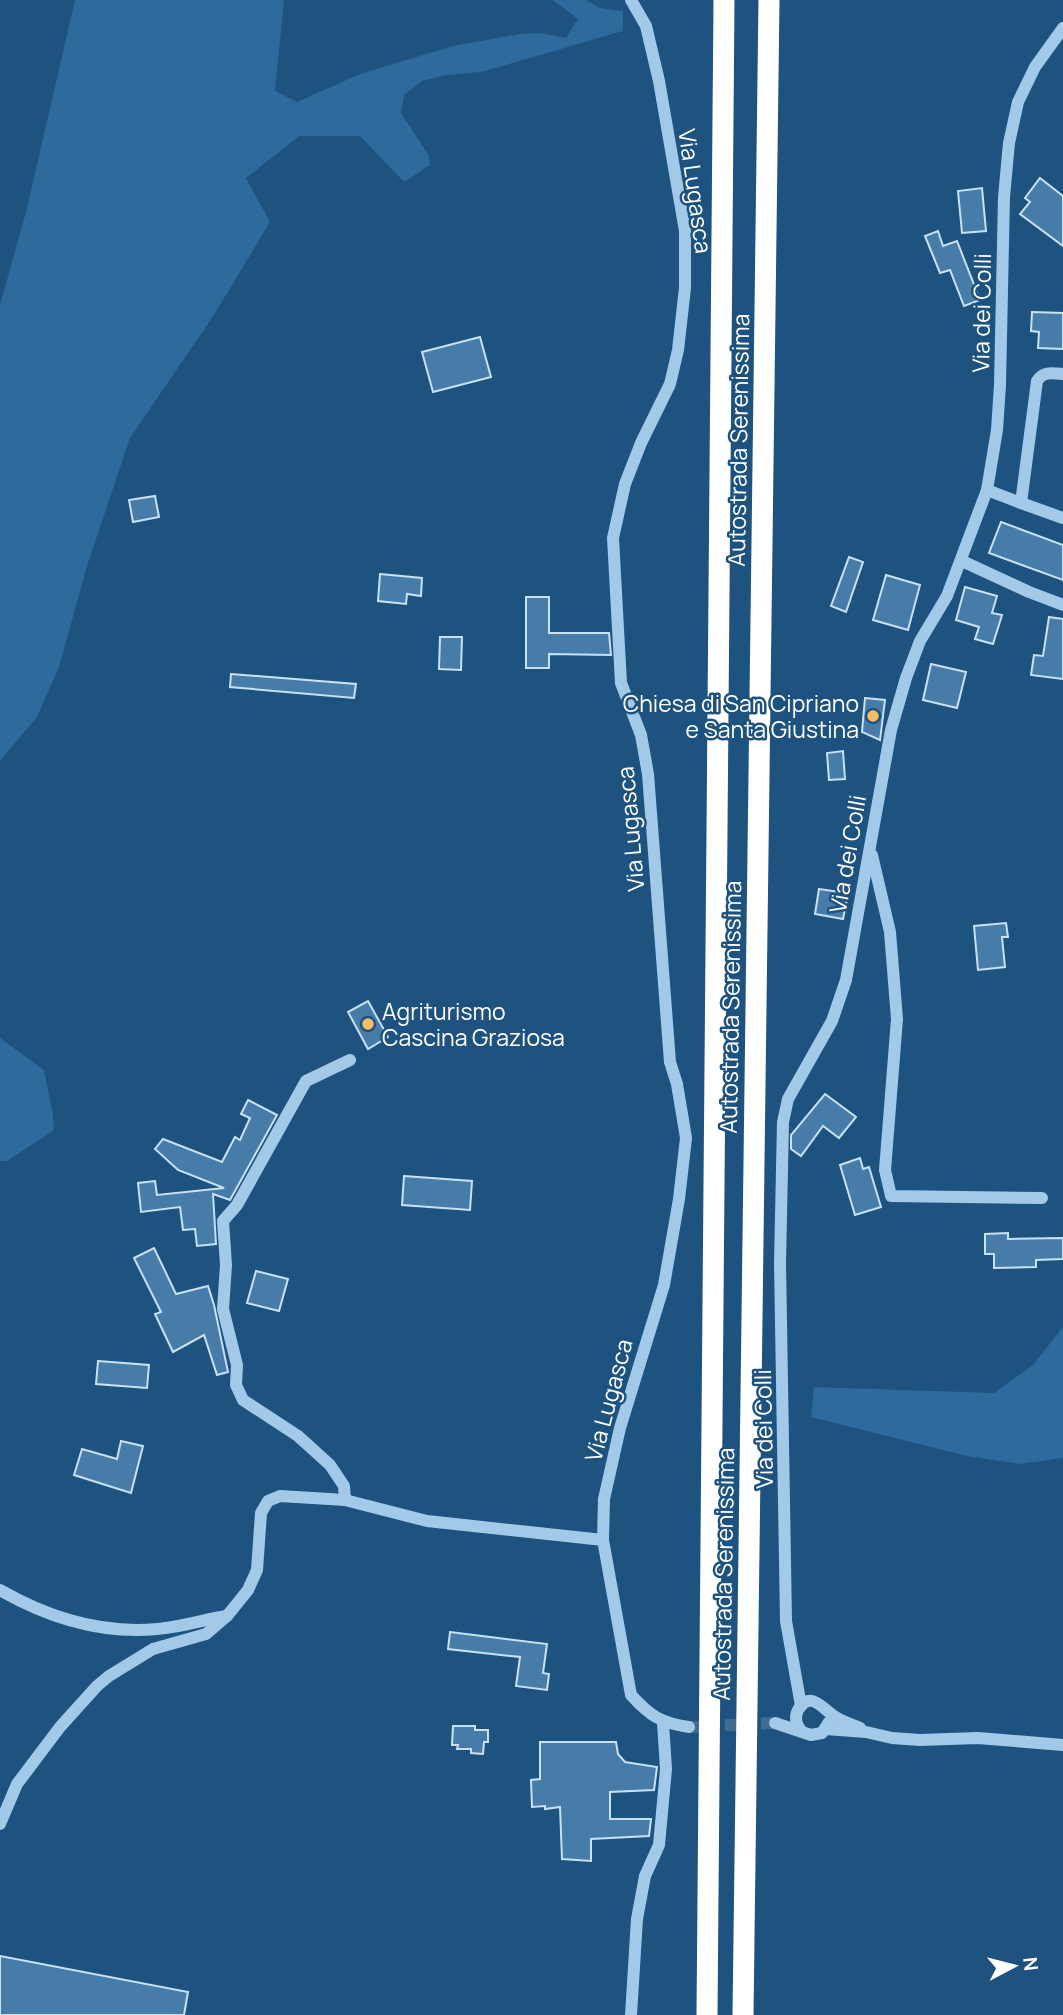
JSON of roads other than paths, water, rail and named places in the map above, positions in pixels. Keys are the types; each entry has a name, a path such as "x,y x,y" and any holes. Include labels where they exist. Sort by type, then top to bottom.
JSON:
{"highway":[{"name":"Autostrada Serenissima","path":"707,2015 724,0"},
{"name":"Autostrada Serenissima","path":"743,2015 769,0"}],"street":[{"name":"Via Lugasca","path":"631,0 646,26 659,81 685,231 685,288 678,350 670,384 641,443 625,484 613,538 621,683 641,736 648,774 670,1062 677,1084 686,1138 679,1199 664,1285 620,1428 604,1499 603,1540 631,1695 643,1709 663,1723"},
{"name":"Via dei Colli","path":"799,1711 796,1672 786,1621 780,1263 783,1122 788,1099 832,1021 846,980 891,730 906,678 920,640 947,596 987,490 1000,396 1004,197 1009,143 1018,102 1035,67 1063,28"},
{"path":"1021,503 1037,381 1042,374 1063,374"},
{"path":"987,490 1063,518"},
{"path":"962,561 1028,592 1063,604"},
{"path":"870,848 890,932 897,1019 885,1170 891,1196 1042,1198"},
{"path":"345,1500 344,1486 330,1465 298,1436 243,1400 236,1385 237,1366 223,1309 226,1265 223,1221 237,1205 306,1081 349,1060"},
{"path":"0,1824 17,1784 60,1727 97,1686 153,1649 206,1634 227,1616 248,1590 257,1570 261,1513 268,1501 280,1496 345,1500 427,1521 603,1540"},
{"path":"0,1590 31,1608 61,1619 124,1629 156,1629 227,1616"},
{"path":"796,1672 817,1702 829,1713 866,1732"},
{"path":"817,1702 775,1723 811,1735 826,1729 920,1740 978,1738 1063,1745"},
{"path":"799,1711 796,1721 801,1731"},
{"path":"826,1729 829,1713"},
{"path":"631,2015 637,1919 645,1876 659,1845 666,1769 663,1723 689,1727"}],"tunnel":[{"path":"689,1727 775,1723"}],"place":[{"name":"Chiesa di San Cipriano e Santa Giustina","path":"873,716"},
{"name":"Agriturismo Cascina Graziosa","path":"368,1024"}]}
